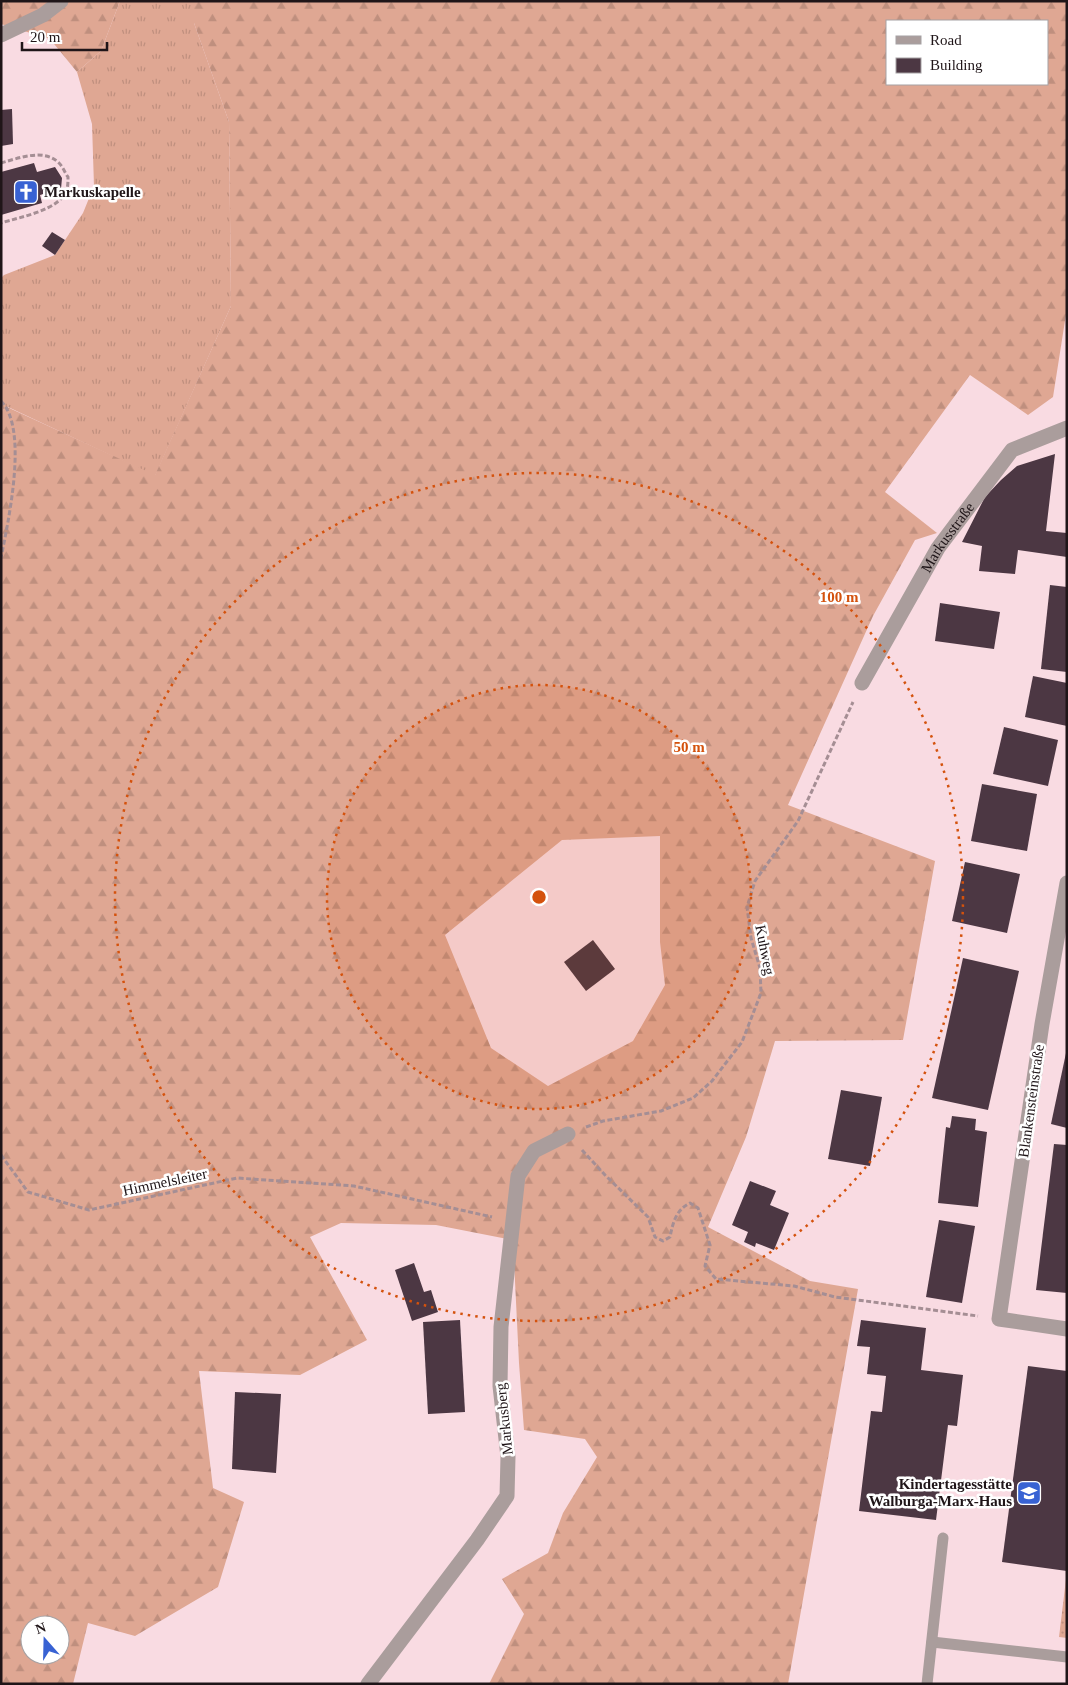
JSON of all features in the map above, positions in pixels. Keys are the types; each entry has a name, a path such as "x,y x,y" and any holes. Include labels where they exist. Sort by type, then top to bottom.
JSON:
{"street":[{"path":"1,35 43,15 61,1"},
{"name":"Markusstraße","path":"862,683 938,548 1012,450 1067,428"},
{"name":"Blankensteinstraße","path":"1000,1319 1042,1024 1067,884"},
{"name":"Markusberg","path":"368,1684 477,1540 507,1496 508,1457 500,1386 500,1346 518,1176 534,1151 568,1134"},
{"path":"1000,1319 1067,1329"}],"lane":[{"path":"927,1684 943,1538"},
{"path":"932,1642 1067,1657"}],"path":[{"path":"1,163 26,156 47,156 59,163 68,177 67,191 58,201 40,212 1,223"},
{"path":"1,401 7,407 14,431 16,456 1,558"},
{"name":"Kuhweg","path":"568,1134 603,1121 661,1111 693,1098 712,1081 742,1042 761,993 760,968 751,938 746,907 755,881 798,821 862,683"},
{"path":"568,1134 605,1175 648,1217 655,1237 663,1241 670,1237 675,1218 682,1208 690,1203 698,1208 710,1245 705,1266 716,1279 794,1286 835,1297 1000,1319"},
{"name":"Himmelsleiter","path":"1,1155 28,1192 89,1210 237,1178 354,1186 512,1222"}],"green space":[{"path":"1,1 120,1 101,51 77,72 50,39 1,24"},
{"path":"120,1 194,1 194,23 229,122 231,306 155,476 8,407 1,412 1,278 4,275 55,255 83,213 94,186 92,124 77,72 101,51"},
{"path":"194,1 1067,1 1067,308 1053,397 1028,415 970,375 885,492 937,533 915,540 873,616 788,805 935,861 903,1040 775,1041 746,1137 708,1227 810,1281 858,1289 788,1684 489,1684 524,1614 502,1579 548,1553 563,1513 597,1457 585,1439 524,1430 513,1240 436,1225 341,1223 310,1237 367,1340 300,1375 199,1371 213,1488 244,1502 218,1587 135,1636 88,1623 73,1684 1,1684 1,412 7,407 155,475 231,306 229,122 194,23","holes":["660,836 660,942 665,985 633,1041 548,1086 491,1048 445,935 562,840"]},
{"path":"1067,1571 1067,1638 1059,1637"}],"building":[{"path":"12,109 13,144 1,146 1,110"},
{"name":"Markuskapelle","path":"34,163 37,172 55,167 62,178 61,189 40,195 42,203 1,215 1,172"},
{"path":"52,232 65,240 55,255 42,246"},
{"path":"1055,454 1046,531 1067,533 1067,557 1018,550 1015,574 979,571 982,546 962,542 985,497 1017,466"},
{"path":"1050,585 1067,587 1067,672 1041,669"},
{"path":"940,603 1000,612 994,649 935,641"},
{"path":"1033,676 1067,683 1067,726 1025,717"},
{"path":"1004,727 1058,740 1048,786 993,774"},
{"path":"982,784 1037,794 1027,851 971,841"},
{"path":"965,862 1020,874 1007,933 952,921"},
{"path":"593,940 615,969 586,991 564,962"},
{"path":"963,958 1019,971 988,1110 932,1098"},
{"path":"1067,1053 1067,1128 1051,1124"},
{"path":"841,1090 882,1097 870,1166 828,1159"},
{"path":"952,1116 976,1119 975,1130 987,1132 978,1207 938,1203 946,1127 950,1128"},
{"path":"1054,1144 1067,1145 1067,1293 1036,1290"},
{"path":"750,1181 776,1191 770,1205 789,1213 774,1250 756,1243 755,1247 744,1242 748,1232 732,1225"},
{"path":"939,1220 975,1226 962,1303 926,1297"},
{"path":"414,1263 424,1292 431,1290 438,1312 412,1321 395,1270"},
{"path":"460,1320 465,1412 428,1414 423,1322"},
{"path":"861,1320 926,1328 921,1370 963,1375 957,1426 948,1425 936,1520 859,1511 871,1411 882,1412 886,1376 867,1374 870,1347 857,1346"},
{"path":"1028,1366 1067,1371 1067,1571 1002,1562"},
{"path":"235,1392 281,1394 276,1473 232,1469"}],"place":[{"name":"Markuskapelle","path":"26,192"},
{"name":"Kindertagesstätte Walburga-Marx-Haus","path":"1029,1493"}]}
